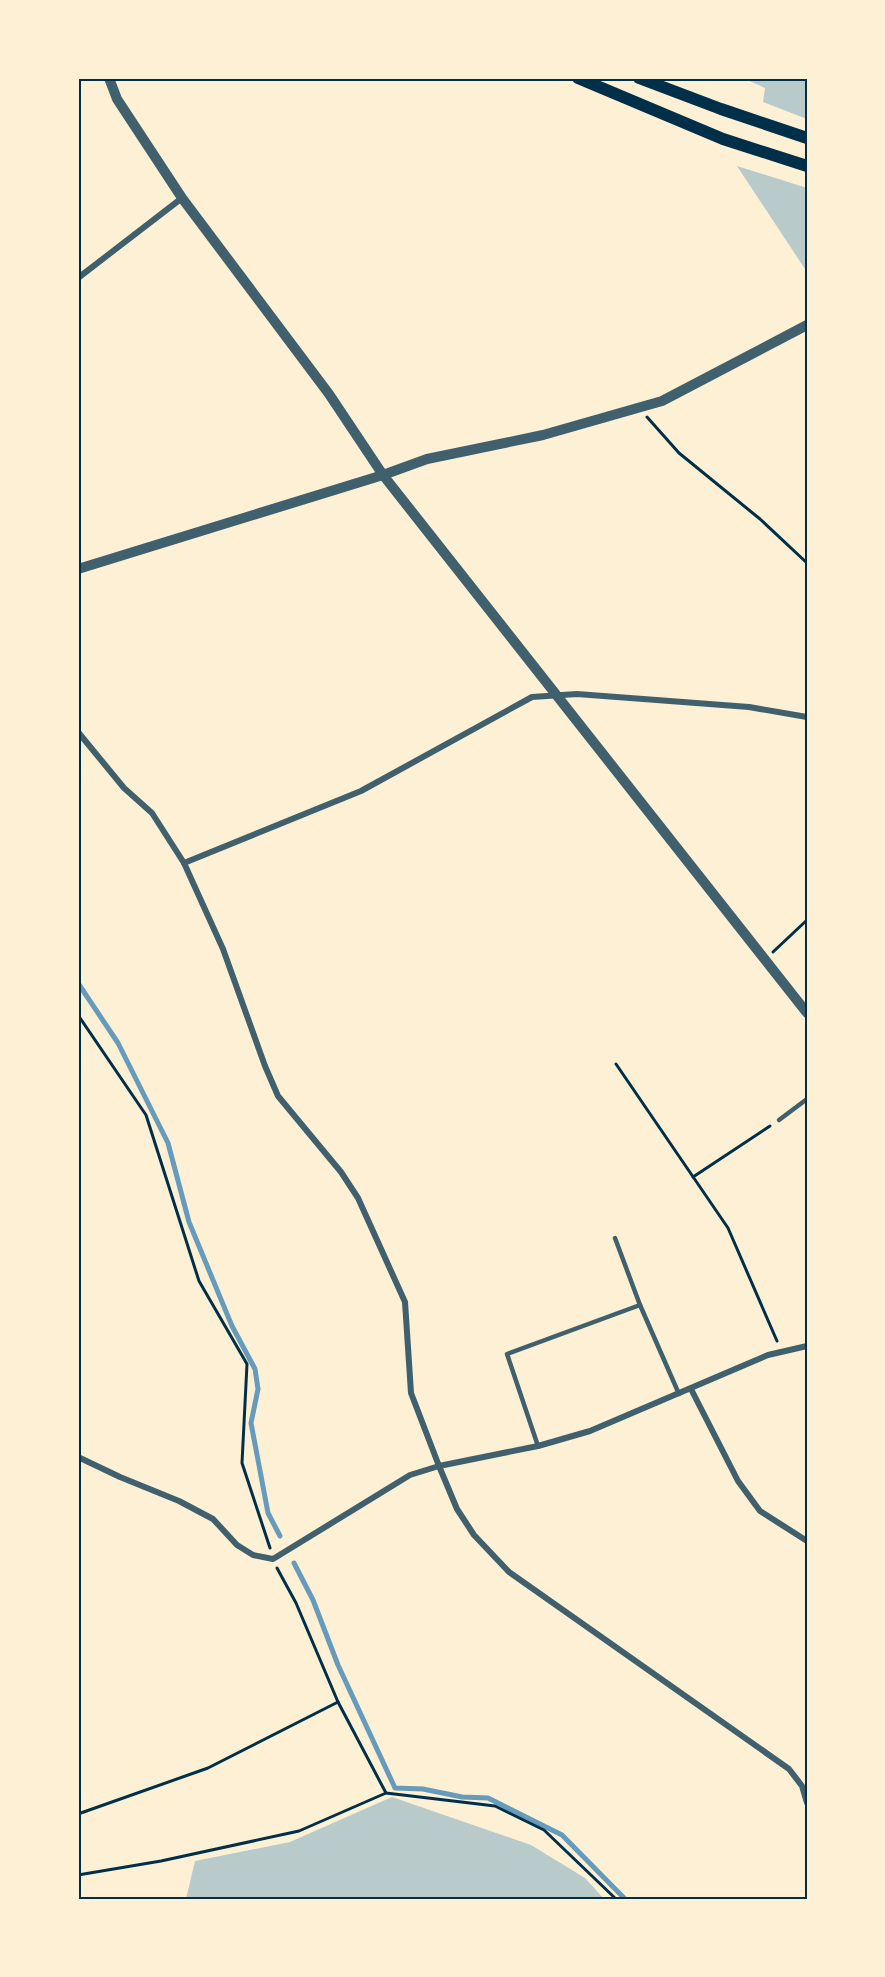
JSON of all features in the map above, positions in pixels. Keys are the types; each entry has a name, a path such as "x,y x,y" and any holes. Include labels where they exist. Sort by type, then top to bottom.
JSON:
{"main road":[{"path":"578,78 723,139 807,166"},
{"path":"639,78 807,138"}],"street":[{"path":"109,78 117,99 183,198 329,394 383,475 807,1013"},
{"path":"78,278 183,198"},
{"path":"78,569 383,475 426,459 543,435 662,401 807,325"},
{"path":"184,863 361,791 532,698 577,694 749,707 807,717"},
{"path":"78,732 124,788 152,813 184,863 224,949 265,1066 278,1096 341,1172 358,1198 405,1302 411,1393 457,1509 474,1535 509,1572 789,1769 802,1786 807,1803"},
{"path":"78,1457 188,1505 213,1519 237,1545 253,1555 272,1555 410,1475 439,1466 538,1446 590,1431 768,1355 807,1346"},
{"path":"691,1389 738,1481 760,1510 807,1541"}],"lane":[{"path":"779,1119 807,1099"},
{"path":"615,1239 640,1305 679,1394"},
{"path":"538,1446 507,1354 640,1305"}],"path":[{"path":"640,407 651,424 679,453 760,519 807,563"},
{"path":"765,959 807,920"},
{"path":"78,1015 146,1115 199,1281 247,1364 242,1463 272,1555 296,1603 338,1702 386,1794"},
{"path":"616,1064 728,1228 781,1352"},
{"path":"693,1177 779,1119"},
{"path":"78,1814 208,1768 338,1702"},
{"path":"78,1875 161,1861 299,1832 386,1794 495,1806 544,1830 616,1899"}],"shaded area":[{"path":"743,78 807,78 807,119 763,102 765,88"},
{"path":"737,166 807,188 807,272"},
{"path":"392,1797 531,1845 585,1878 604,1899 186,1899 195,1861 290,1842"}],"waterway":[{"path":"78,983 118,1043 168,1143 189,1222 232,1326 255,1369 258,1389 251,1423 268,1513 280,1536"},
{"path":"294,1563 313,1600 338,1665 395,1788 423,1789 462,1797 488,1798 562,1835 625,1899"}]}
